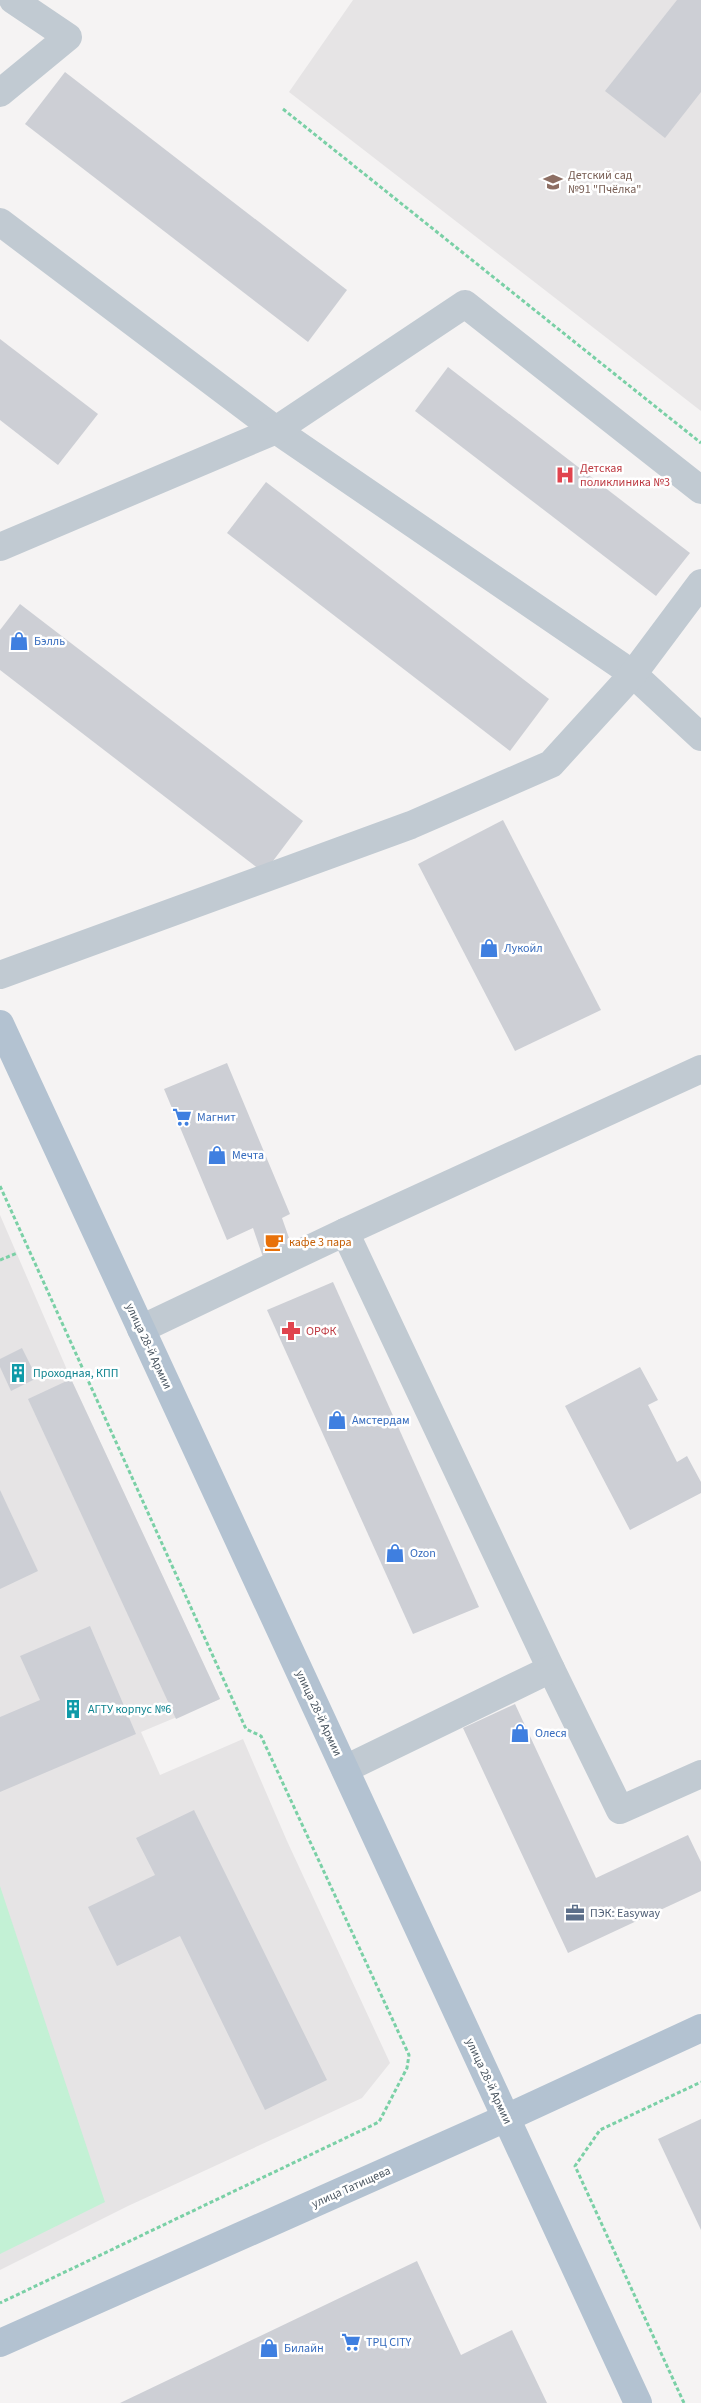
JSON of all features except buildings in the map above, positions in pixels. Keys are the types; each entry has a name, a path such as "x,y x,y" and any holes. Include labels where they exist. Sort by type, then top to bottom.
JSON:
{"main road":[{"name":"улица 28-й Армии","path":"0,1024 638,2403"},
{"name":"улица Татищева","path":"0,2343 506,2118 701,2028"}],"lane":[{"path":"0,93 68,37 13,0"},
{"path":"0,222 276,430 633,674 701,737"},
{"path":"0,547 276,430 465,304 701,490"},
{"path":"0,975 411,825 551,764 633,674 701,583"},
{"path":"141,1329 345,1232 701,1069"},
{"path":"345,1232 551,1669 620,1810 701,1774"},
{"path":"345,1769 551,1669"}],"path":[{"path":"283,109 701,443"},
{"path":"0,1186 246,1729 261,1736 409,2055 407,2068 379,2122 0,2303"},
{"path":"0,1260 17,1253"},
{"path":"684,2403 574,2166 600,2130 701,2082"}],"shaded area":[{"name":"Детский сад №91 \"Пчёлка\"","path":"353,0 701,0 701,411 289,92"},
{"path":"0,1215 71,1379 220,1699 141,1732 160,1775 243,1739 287,1841 390,2063 362,2098 128,2206 0,2270"}],"green space":[{"path":"0,1886 105,2202 0,2254"}],"place":[{"name":"Детский сад №91 \"Пчёлка\"","path":"553,182"},
{"name":"Детская поликлиника №3","path":"565,475"},
{"name":"Бэлль","path":"19,641"},
{"name":"Лукойл","path":"489,948"},
{"name":"Магнит","path":"182,1117"},
{"name":"Мечта","path":"217,1155"},
{"name":"кафе 3 пара","path":"274,1242"},
{"name":"ОРФК","path":"291,1331"},
{"name":"Проходная, КПП","path":"18,1373"},
{"name":"Амстердам","path":"337,1420"},
{"name":"Ozon","path":"395,1553"},
{"name":"АГТУ корпус №6","path":"73,1709"},
{"name":"Олеся","path":"520,1733"},
{"name":"ПЭК: Easyway","path":"575,1913"},
{"name":"ТРЦ CITY","path":"351,2342"},
{"name":"Билайн","path":"269,2348"}]}
